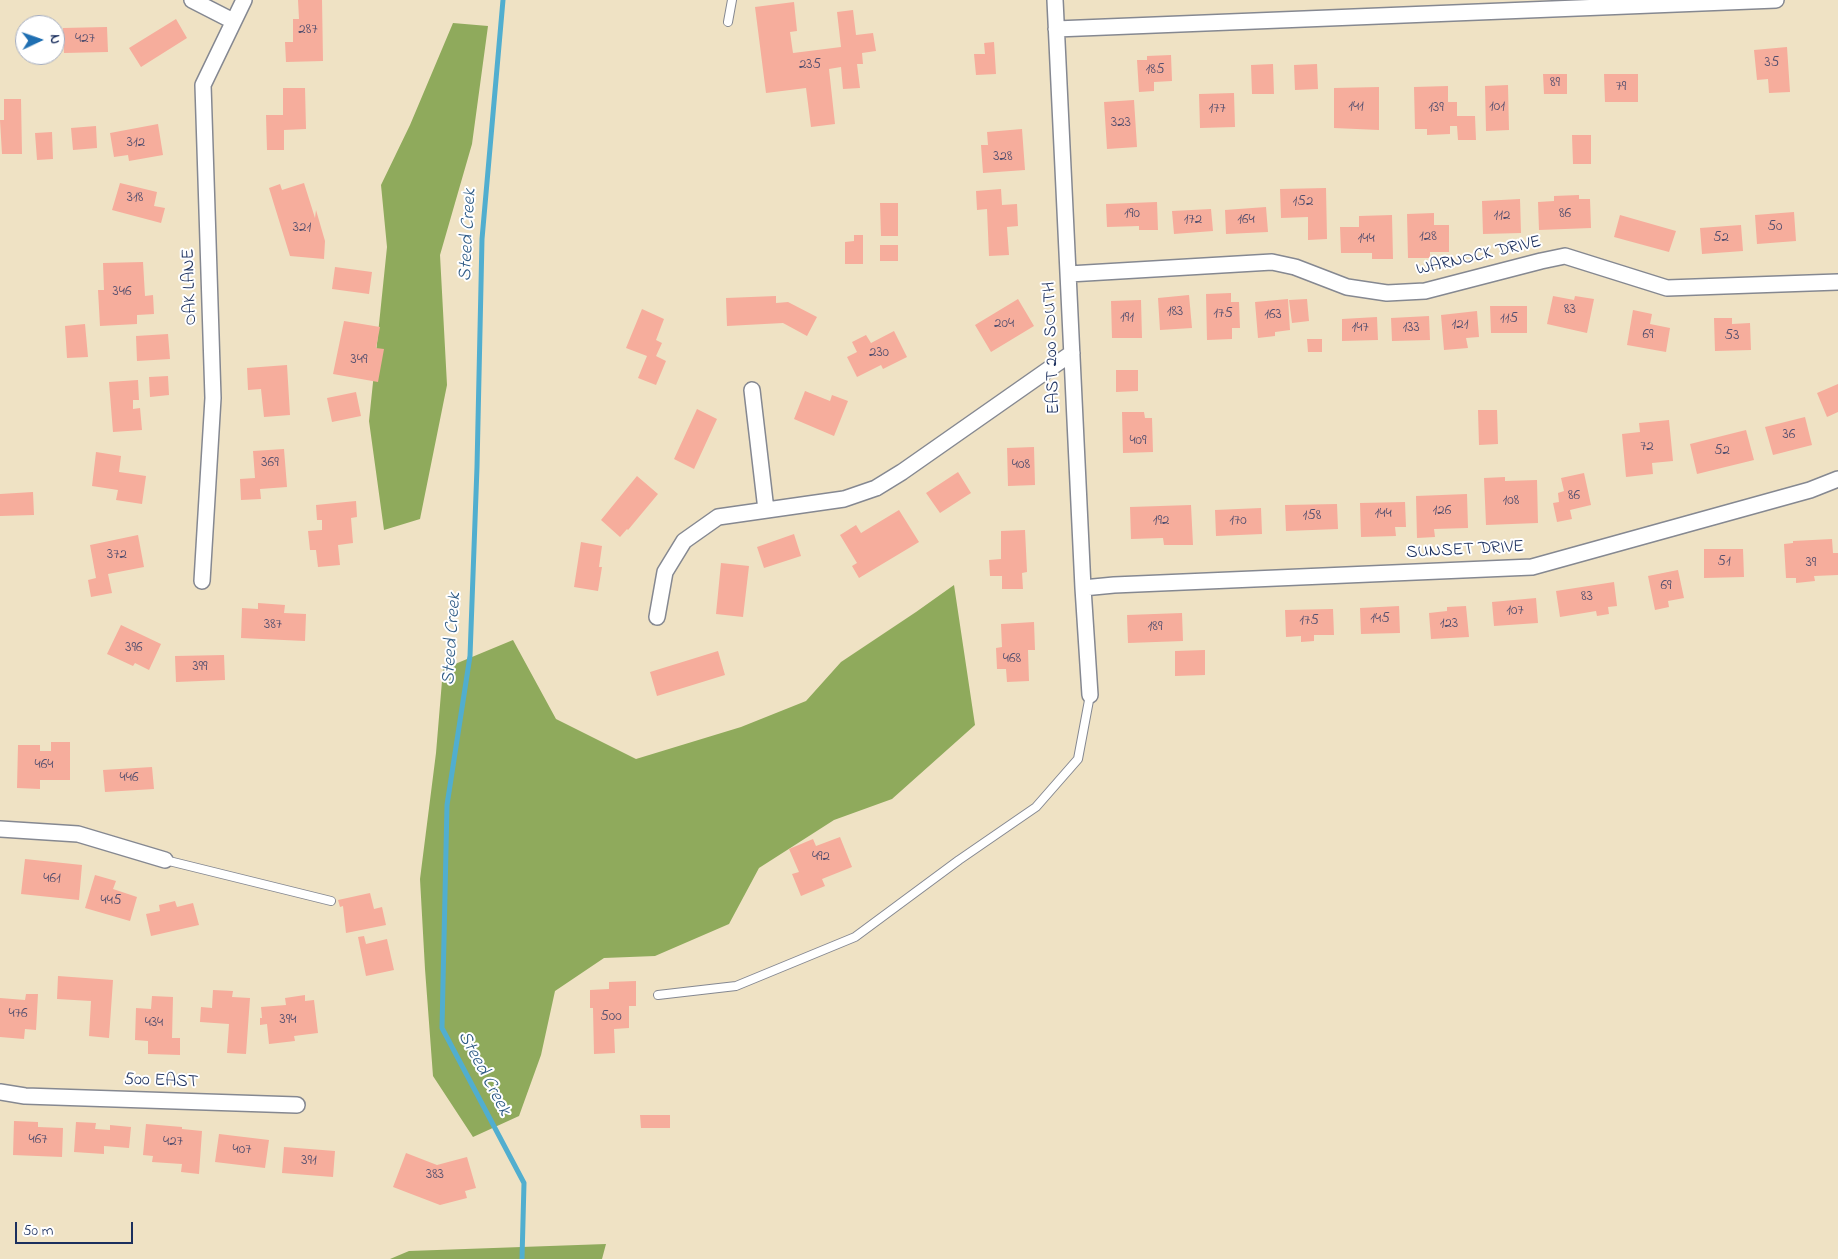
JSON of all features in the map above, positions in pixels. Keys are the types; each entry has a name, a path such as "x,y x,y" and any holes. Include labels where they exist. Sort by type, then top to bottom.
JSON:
{"street":[{"path":"192,0 233,20"},
{"name":"OAK LANE","path":"202,581 213,398 203,85 244,0"},
{"name":"EAST 200 SOUTH","path":"1055,0 1083,588 1090,695"},
{"path":"1056,28 1776,0"},
{"name":"WARNOCK DRIVE","path":"1069,274 1272,262 1295,268 1347,287 1387,293 1425,291 1565,256 1667,288 1838,282"},
{"path":"657,617 665,572 684,541 718,517 844,499 876,488 902,472 1072,353"},
{"path":"752,390 766,510"},
{"name":"SUNSET DRIVE","path":"1083,588 1114,585 1532,567 1810,490 1838,479"},
{"path":"0,828 78,834 165,860"},
{"name":"500 EAST","path":"0,1092 25,1096 297,1105"}],"lane":[{"path":"728,22 732,0"},
{"path":"658,995 736,986 855,937 1036,807 1078,759 1090,695"},
{"path":"165,860 331,901"}],"green space":[{"path":"453,23 488,26 472,144 440,255 447,385 420,519 384,530 369,421 387,247 381,185 410,125"},
{"path":"954,585 975,725 892,799 834,820 759,868 729,924 655,956 604,958 555,991 541,1055 519,1116 473,1137 433,1076 425,969 420,879 436,753 443,669 513,640 556,719 636,759 741,727 806,701 841,662"},
{"path":"606,1244 602,1259 390,1259 409,1251"}],"building":[{"path":"298,0 322,0 323,61 286,62 285,42 293,42 293,19 299,19"},
{"path":"794,2 797,31 790,32 793,53 841,47 837,12 853,10 856,35 873,33 876,51 862,53 863,64 857,64 860,88 843,89 841,67 829,69 835,124 811,127 806,88 766,93 755,7"},
{"path":"176,19 187,38 141,67 129,48"},
{"path":"107,27 108,52 65,53 65,28"},
{"path":"994,42 996,74 976,75 974,54 985,54 984,43"},
{"path":"1787,47 1790,92 1769,93 1768,79 1757,80 1754,50"},
{"path":"1171,55 1172,81 1154,82 1154,91 1139,92 1137,60 1147,60 1147,56"},
{"path":"1273,64 1274,94 1252,94 1251,65"},
{"path":"1317,64 1318,89 1295,90 1294,65"},
{"path":"1543,74 1567,74 1567,94 1544,94"},
{"path":"1604,74 1638,74 1638,102 1605,102"},
{"path":"1508,85 1509,130 1486,131 1485,86"},
{"path":"1448,86 1448,102 1457,102 1457,116 1475,116 1476,140 1458,140 1457,126 1450,126 1450,134 1427,135 1427,129 1415,129 1414,87"},
{"path":"1379,87 1379,130 1334,128 1334,88"},
{"path":"283,88 305,88 306,129 284,130 284,150 267,150 266,115 283,115"},
{"path":"1234,93 1235,127 1200,128 1199,94"},
{"path":"4,99 21,99 22,154 2,154 0,120 4,120"},
{"path":"1134,100 1137,147 1107,149 1104,102"},
{"path":"158,124 163,155 129,161 128,155 114,157 110,133"},
{"path":"96,126 97,148 73,150 71,128"},
{"path":"1022,129 1025,170 983,173 981,145 988,145 987,132"},
{"path":"52,132 53,159 37,160 35,133"},
{"path":"1572,135 1591,135 1591,164 1573,164"},
{"path":"120,183 157,192 154,206 165,208 161,223 112,210"},
{"path":"304,183 315,218 316,210 325,241 324,259 290,256 269,188 280,184 282,190"},
{"path":"1326,188 1327,239 1308,240 1308,217 1281,218 1280,189"},
{"path":"1001,189 1002,205 1017,204 1018,226 1007,227 1009,255 989,256 987,209 977,210 976,191"},
{"path":"1579,195 1579,199 1590,199 1591,228 1539,230 1538,202 1554,201 1554,196"},
{"path":"1520,199 1521,233 1483,234 1482,201"},
{"path":"1157,202 1158,230 1139,230 1139,226 1107,227 1106,204"},
{"path":"880,203 898,203 898,236 881,236"},
{"path":"1266,207 1268,232 1226,234 1225,210"},
{"path":"1211,209 1213,231 1174,234 1172,211"},
{"path":"1794,212 1796,241 1757,244 1755,215"},
{"path":"1434,213 1434,225 1449,225 1449,252 1430,252 1430,258 1408,258 1407,214"},
{"path":"1392,215 1393,259 1372,259 1372,253 1341,253 1340,227 1359,227 1359,216"},
{"path":"1620,215 1676,231 1669,252 1614,237"},
{"path":"1741,225 1743,251 1702,254 1700,228"},
{"path":"854,235 863,235 863,264 845,264 845,242 854,241"},
{"path":"880,245 898,245 898,261 880,261"},
{"path":"143,262 145,296 153,295 154,314 137,315 137,324 100,326 98,290 104,290 103,263"},
{"path":"335,267 372,272 369,294 332,289"},
{"path":"1231,293 1231,302 1239,302 1240,328 1232,328 1232,339 1207,340 1206,294"},
{"path":"1189,295 1192,328 1160,330 1158,298"},
{"path":"776,296 776,303 788,302 817,317 807,336 783,323 727,326 726,298"},
{"path":"1553,296 1574,300 1575,296 1594,299 1587,333 1547,324"},
{"path":"1018,299 1034,326 991,352 975,325"},
{"path":"1288,299 1290,330 1275,332 1275,336 1258,338 1255,302"},
{"path":"1307,299 1309,321 1292,323 1289,300"},
{"path":"1141,300 1142,338 1112,338 1111,301"},
{"path":"1490,306 1527,306 1527,333 1491,333"},
{"path":"642,309 664,319 656,340 662,343 656,356 666,361 656,385 638,378 647,356 626,348"},
{"path":"1633,310 1652,314 1650,324 1670,328 1666,352 1627,345"},
{"path":"1477,311 1479,337 1466,338 1468,348 1444,350 1441,315"},
{"path":"1429,316 1430,340 1392,341 1391,318"},
{"path":"1377,317 1378,340 1342,341 1342,319"},
{"path":"1714,318 1732,318 1732,324 1750,323 1751,350 1715,351"},
{"path":"344,321 380,327 376,348 384,349 378,382 333,374"},
{"path":"85,324 88,357 67,358 65,326"},
{"path":"894,331 907,357 883,369 881,365 857,377 847,357 857,352 852,342 866,335 871,343"},
{"path":"168,334 170,359 137,361 136,336"},
{"path":"1307,339 1322,339 1322,352 1308,352"},
{"path":"287,365 290,415 264,417 261,389 248,390 247,368"},
{"path":"1116,370 1138,370 1138,391 1116,392"},
{"path":"168,376 169,395 150,397 149,377"},
{"path":"138,380 139,400 133,400 133,409 140,408 142,430 113,432 109,382"},
{"path":"1838,384 1838,412 1827,417 1817,393"},
{"path":"805,391 830,401 832,395 848,401 834,436 794,419"},
{"path":"356,392 361,416 332,422 327,398"},
{"path":"697,409 717,419 694,469 674,459"},
{"path":"1478,410 1497,410 1498,444 1479,445"},
{"path":"1122,412 1144,412 1145,418 1152,418 1153,452 1123,453"},
{"path":"1805,417 1812,445 1773,455 1765,427"},
{"path":"1669,420 1673,461 1652,463 1653,474 1626,477 1622,434 1640,432 1639,423"},
{"path":"1746,430 1754,460 1697,474 1690,444"},
{"path":"1034,447 1035,485 1008,486 1007,448"},
{"path":"284,449 287,487 260,489 261,499 241,500 240,479 255,478 253,451"},
{"path":"96,452 121,456 119,472 146,476 142,504 116,500 118,490 92,486"},
{"path":"958,472 971,493 940,513 926,493"},
{"path":"1584,473 1591,505 1570,510 1572,519 1557,522 1553,503 1559,502 1558,493 1564,491 1561,478"},
{"path":"637,476 658,494 620,537 601,520"},
{"path":"1505,477 1505,481 1537,480 1538,523 1486,525 1484,478"},
{"path":"33,492 34,515 0,516 0,494"},
{"path":"1467,494 1468,528 1434,529 1435,537 1417,538 1416,496"},
{"path":"356,501 357,517 351,518 353,543 338,545 340,565 318,567 316,550 310,550 308,531 322,530 322,520 317,520 316,505"},
{"path":"1405,502 1406,527 1395,527 1396,536 1361,537 1360,503"},
{"path":"1337,504 1338,529 1286,531 1285,505"},
{"path":"1191,505 1193,545 1164,545 1163,538 1131,539 1130,507"},
{"path":"1261,508 1262,534 1216,536 1215,510"},
{"path":"899,510 919,542 859,578 852,566 857,563 840,535 856,525 861,533"},
{"path":"1025,530 1027,572 1022,573 1023,589 1002,589 1002,576 990,576 989,560 1001,559 1001,531"},
{"path":"794,534 801,556 764,568 757,547"},
{"path":"138,535 144,567 108,574 112,593 91,597 88,580 96,578 90,545"},
{"path":"1832,539 1833,553 1838,553 1838,575 1814,576 1815,581 1796,583 1796,578 1786,578 1784,544 1793,543 1793,541"},
{"path":"581,542 602,546 599,567 602,567 598,591 574,587"},
{"path":"1704,549 1743,549 1744,577 1704,578"},
{"path":"721,563 749,566 743,617 716,614"},
{"path":"1678,570 1684,598 1668,601 1669,607 1655,610 1648,576"},
{"path":"1614,582 1617,606 1608,607 1609,614 1597,616 1596,611 1560,617 1556,591"},
{"path":"1536,598 1538,623 1494,626 1492,602"},
{"path":"258,603 285,605 284,613 306,614 305,641 241,638 242,608 258,609"},
{"path":"1399,606 1400,633 1361,634 1360,608"},
{"path":"1466,606 1469,637 1431,639 1429,613 1447,611 1447,607"},
{"path":"1333,609 1334,635 1314,635 1314,641 1301,642 1301,636 1286,637 1285,610"},
{"path":"1182,613 1183,641 1128,643 1127,615"},
{"path":"1034,622 1035,650 1028,650 1029,681 1007,682 1006,669 997,669 996,648 1002,647 1001,624"},
{"path":"121,625 161,644 149,670 135,663 133,666 107,654"},
{"path":"1205,650 1205,675 1175,676 1175,651"},
{"path":"718,651 725,675 657,696 650,672"},
{"path":"224,655 225,680 176,682 175,656"},
{"path":"51,742 70,742 70,780 40,780 40,789 17,788 18,745 40,745 40,751 51,751"},
{"path":"152,767 154,789 105,792 103,770"},
{"path":"840,837 852,867 822,879 825,886 801,896 792,874 799,872 789,849 813,839 816,846"},
{"path":"25,859 82,865 79,900 21,894"},
{"path":"95,875 116,881 113,889 137,897 130,921 85,908"},
{"path":"370,893 374,909 382,907 386,925 346,933 343,906 340,907 338,900"},
{"path":"175,901 177,907 193,903 199,925 151,936 146,914 160,911 159,905"},
{"path":"364,936 366,944 387,939 394,970 366,976 358,937"},
{"path":"58,976 113,980 109,1038 89,1036 91,1001 57,999"},
{"path":"636,981 636,1006 629,1006 629,1028 614,1029 615,1053 594,1054 593,1008 590,1008 590,990 609,989 609,982"},
{"path":"213,990 233,991 232,997 250,998 246,1054 227,1053 229,1024 200,1022 201,1007 212,1008"},
{"path":"26,994 38,994 36,1030 25,1029 24,1039 0,1037 0,998 25,1000"},
{"path":"305,995 305,1001 314,1000 318,1033 294,1036 295,1041 269,1044 267,1024 260,1025 260,1018 262,1018 261,1007 286,1005 285,998"},
{"path":"152,996 173,997 172,1038 180,1038 180,1055 148,1054 148,1041 135,1040 136,1008 151,1009"},
{"path":"640,1115 670,1115 670,1128 641,1128"},
{"path":"14,1121 38,1122 38,1127 63,1128 62,1157 13,1155"},
{"path":"76,1122 96,1123 95,1129 110,1130 110,1125 131,1127 129,1148 104,1146 104,1154 74,1152"},
{"path":"146,1124 202,1131 199,1174 181,1172 182,1164 152,1162 153,1156 143,1155"},
{"path":"219,1134 269,1140 265,1168 215,1162"},
{"path":"284,1147 335,1151 333,1177 282,1173"},
{"path":"406,1153 437,1165 467,1157 476,1188 465,1191 467,1198 440,1205 393,1187"}],"waterway":[{"name":"Steed Creek","path":"503,0 482,239 477,467 470,656 447,805 442,1028 524,1183 522,1259"}]}
